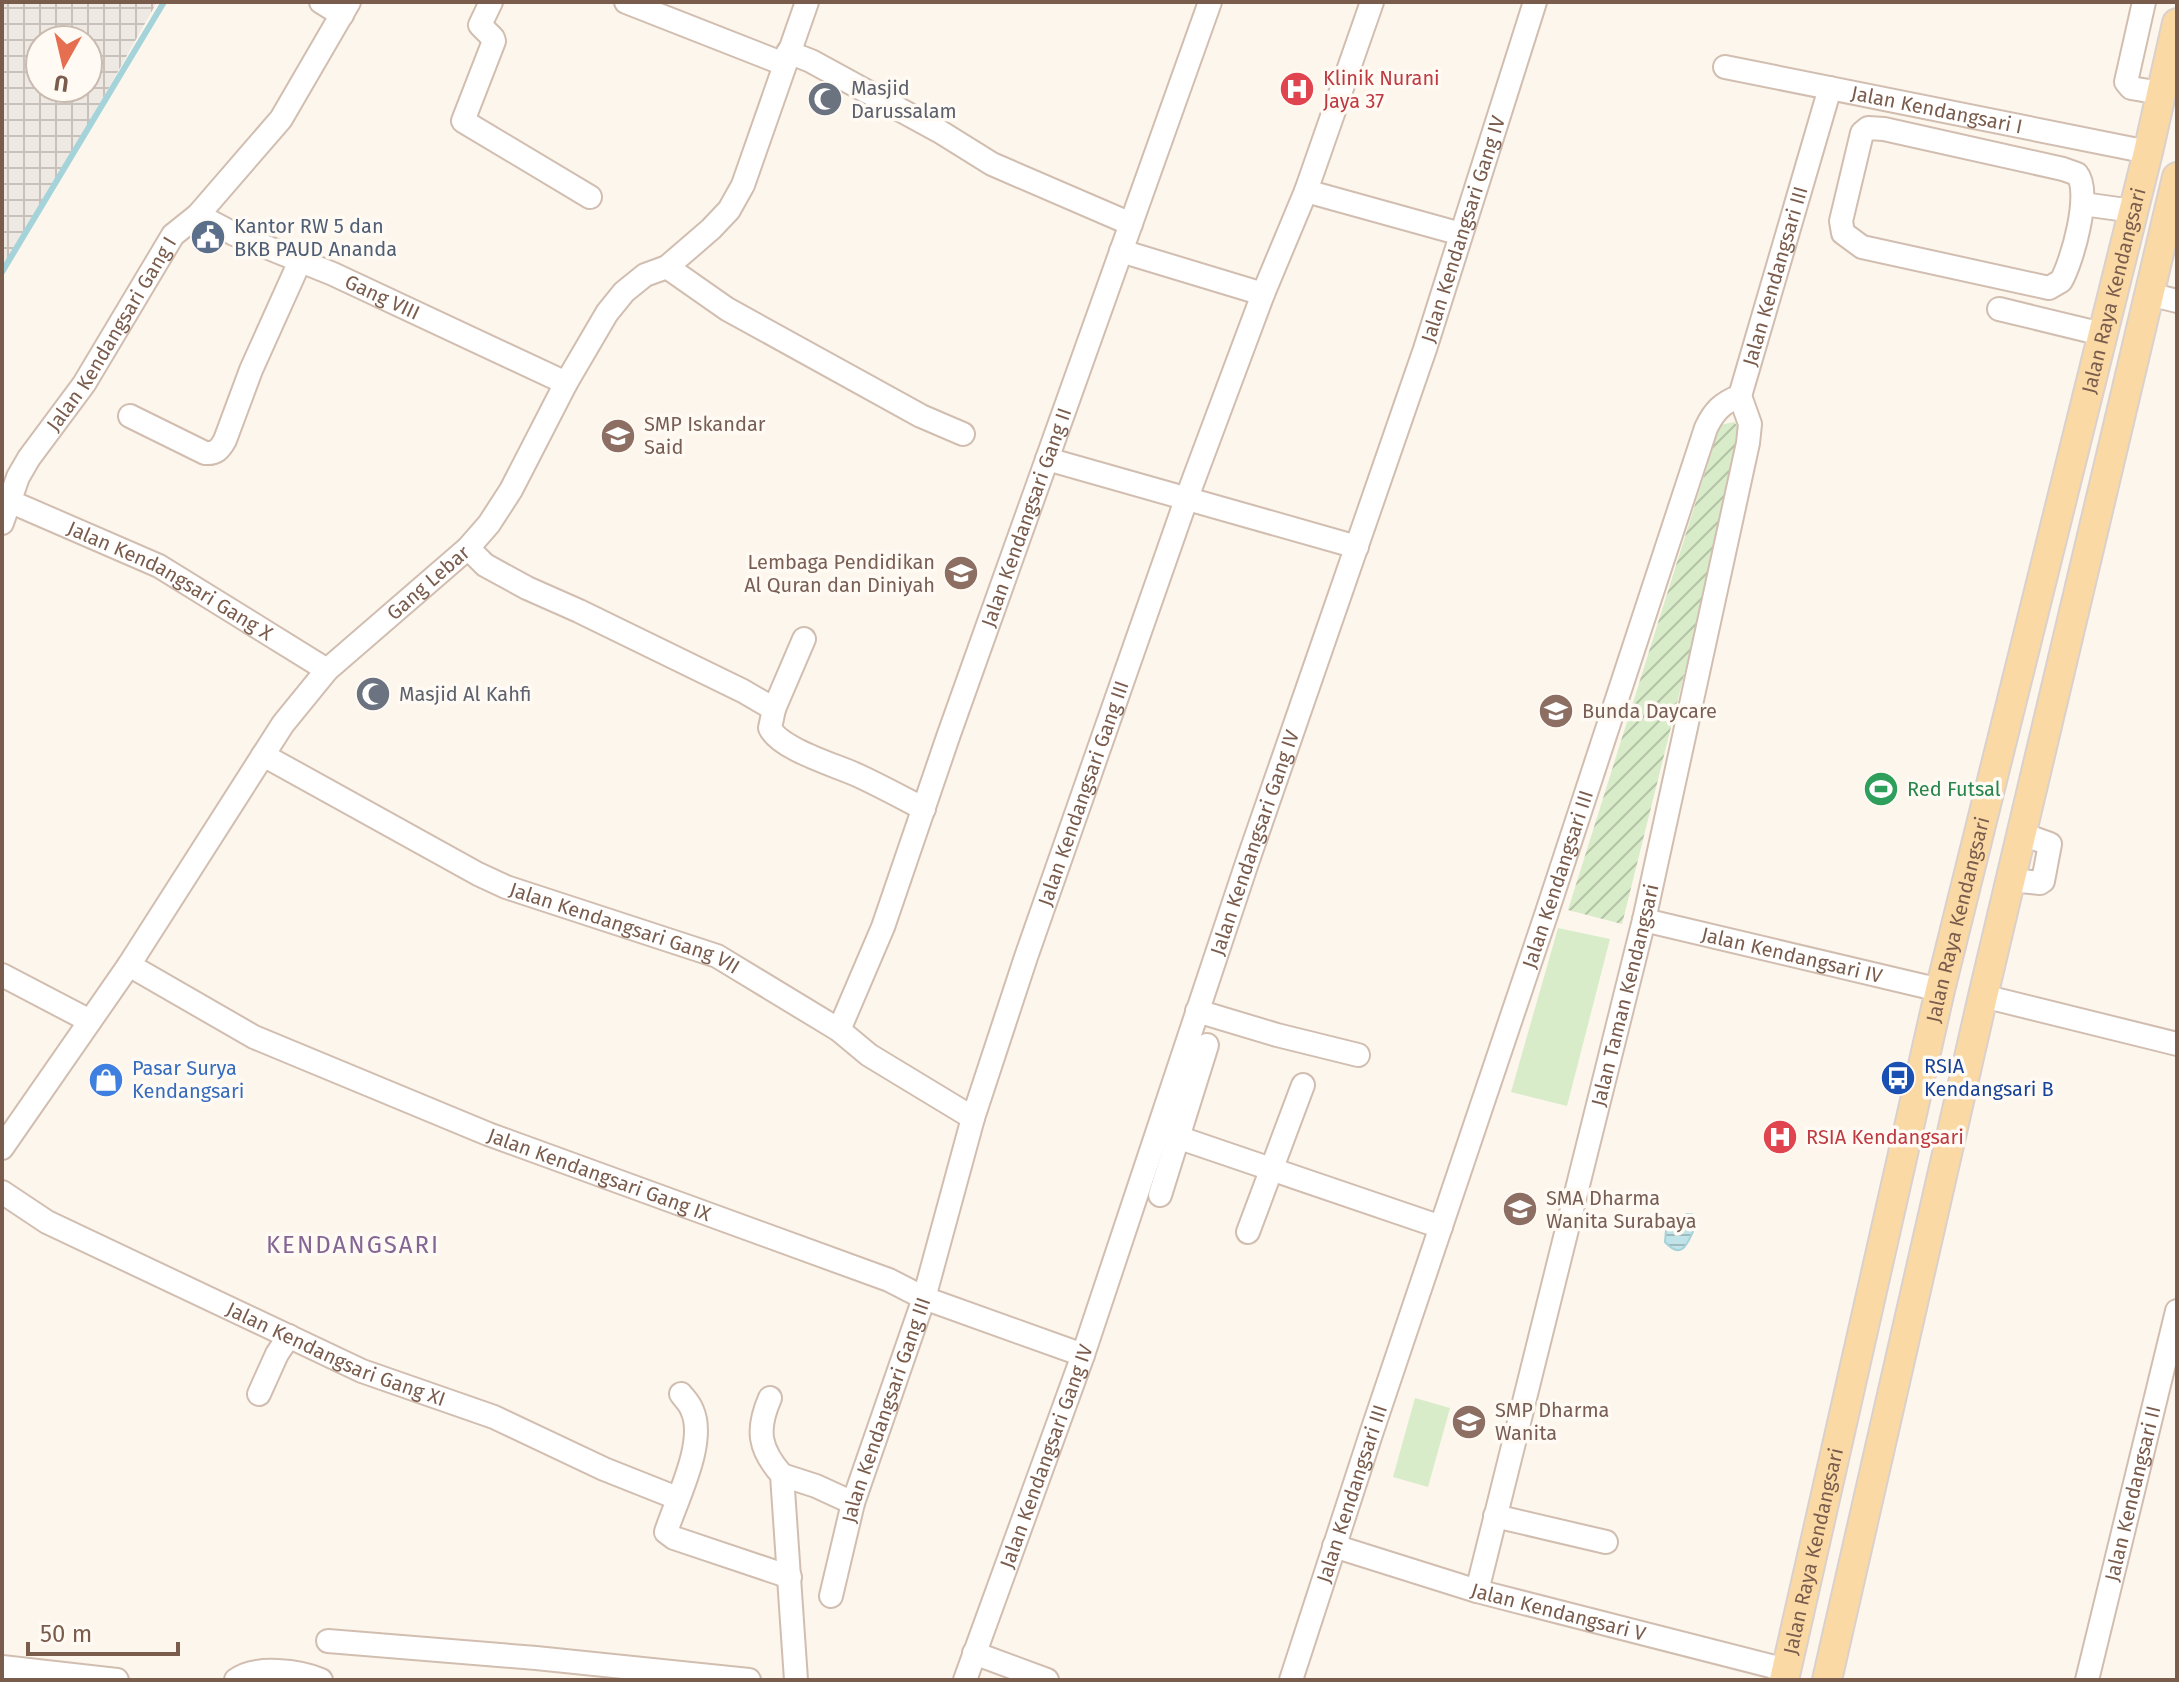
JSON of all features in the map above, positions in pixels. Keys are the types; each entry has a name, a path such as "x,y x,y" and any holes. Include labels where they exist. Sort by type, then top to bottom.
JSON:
{"main road":[{"name":"Jalan Raya Kendangsari","path":"1785,1675 1940,990 2148,152 2177,23"},
{"name":"Jalan Raya Kendangsari","path":"1827,1680 1983,996 2177,177"},
{"path":"2043,575 2081,585"},
{"path":"1846,1406 1887,1415"}],"street":[{"path":"321,2 345,8"},
{"path":"491,2 480,25 494,41 463,121 590,197"},
{"path":"626,2 786,58 811,61 939,131 992,164 1131,224"},
{"name":"Gang Lebar","path":"2,1148 129,965 283,724 327,670 468,548 489,524 511,490 593,335 624,292 645,275 667,267 729,210 743,185 807,2"},
{"name":"Jalan Kendangsari Gang II","path":"839,1030 883,927 1210,2"},
{"name":"Jalan Kendangsari Gang III","path":"831,1596 853,1503 924,1298 973,1118 1026,957 1186,500 1263,294 1306,191 1372,2"},
{"name":"Jalan Kendangsari Gang IV","path":"965,1680 1083,1355 1197,1011 1357,547 1535,2"},
{"path":"2144,2 2126,82 2131,88 2161,93"},
{"name":"Jalan Kendangsari Gang I","path":"2,523 18,477 29,458 84,384 173,235 198,215 281,119 345,8"},
{"name":"Jalan Kendangsari I","path":"1725,67 2148,152"},
{"name":"Jalan Kendangsari III","path":"1291,1680 1706,428 1714,412 1725,401 1740,396 1830,88"},
{"path":"1868,128 2063,169 2077,174 2081,179 2083,204 2065,275 2049,288 1862,247 1843,233 1841,221 1862,133 1868,128"},
{"path":"1306,191 1461,234"},
{"path":"2083,204 2133,211"},
{"name":"Gang VIII","path":"198,215 234,234 428,317 566,383"},
{"path":"1121,251 1263,294"},
{"path":"130,416 205,453 214,453 219,449 300,261"},
{"path":"667,267 727,309 921,416 963,434"},
{"path":"2149,294 2177,301"},
{"path":"1999,309 2102,334"},
{"name":"Jalan Taman Kendangsari","path":"1477,1591 1644,920 1748,443 1750,424 1740,396"},
{"path":"1047,459 1357,547"},
{"name":"Jalan Kendangsari Gang X","path":"9,501 159,566 327,670"},
{"path":"468,548 485,565 527,588 774,709"},
{"path":"804,639 774,709 770,728 774,735 813,757 858,775 924,809"},
{"name":"Jalan Kendangsari Gang VII","path":"263,755 506,887 717,956 839,1030 869,1055 973,1118"},
{"name":"Jalan Kendangsari IV","path":"1644,920 1940,990"},
{"name":"Jalan Kendangsari Gang IX","path":"129,965 254,1037 488,1134 889,1280 924,1298 1083,1355"},
{"path":"2,975 90,1021"},
{"path":"1983,996 2177,1044"},
{"path":"1197,1011 1358,1055"},
{"path":"1160,1195 1207,1045"},
{"path":"1248,1232 1303,1085"},
{"path":"1177,1137 1441,1227"},
{"name":"Jalan Kendangsari Gang XI","path":"2,1192 47,1222 362,1371 529,1432 604,1469 677,1498"},
{"name":"Jalan Kendangsari II","path":"2090,1679 2177,1311"},
{"path":"259,1394 289,1336"},
{"path":"681,1394 692,1408 695,1447 666,1532 735,1560 790,1577"},
{"path":"770,1398 761,1435 773,1465 782,1475 853,1503"},
{"path":"782,1475 796,1680"},
{"path":"1495,1516 1606,1542"},
{"name":"Jalan Kendangsari V","path":"1334,1546 1477,1591 1785,1675"},
{"path":"328,1641 749,1680"},
{"path":"974,1653 1047,1680"},
{"path":"2,1667 117,1680"},
{"path":"236,1680 245,1673 258,1670 321,1680"}],"shaded area":[{"path":"2,2 157,2 104,96 104,24 24,24 24,104 100,104 2,278"}],"green space":[{"path":"1734,422 1744,434 1622,924 1568,910 1720,425"},
{"path":"1558,928 1610,939 1567,1106 1511,1092"},
{"path":"1415,1398 1450,1408 1428,1487 1393,1477"}],"water":[{"path":"1686,1214 1692,1214 1697,1224 1686,1246 1677,1250 1665,1242 1666,1230"}],"waterway":[{"path":"2,272 164,2"}],"place":[{"name":"Klinik Nurani Jaya 37","path":"1297,89"},
{"name":"Masjid Darussalam","path":"825,99"},
{"name":"Kantor RW 5 dan BKB PAUD Ananda","path":"208,237"},
{"name":"SMP Iskandar Said","path":"618,436"},
{"name":"Lembaga Pendidikan Al Quran dan Diniyah","path":"961,573"},
{"name":"Masjid Al Kahfi","path":"373,694"},
{"name":"Bunda Daycare","path":"1556,711"},
{"name":"Red Futsal","path":"1881,789"},
{"name":"RSIA Kendangsari B","path":"1898,1078"},
{"name":"Pasar Surya Kendangsari","path":"106,1080"},
{"name":"RSIA Kendangsari","path":"1780,1137"},
{"name":"SMA Dharma Wanita Surabaya","path":"1520,1209"},
{"name":"SMP Dharma Wanita","path":"1469,1422"}],"district":[{"name":"KENDANGSARI","path":"353,1245"}]}
